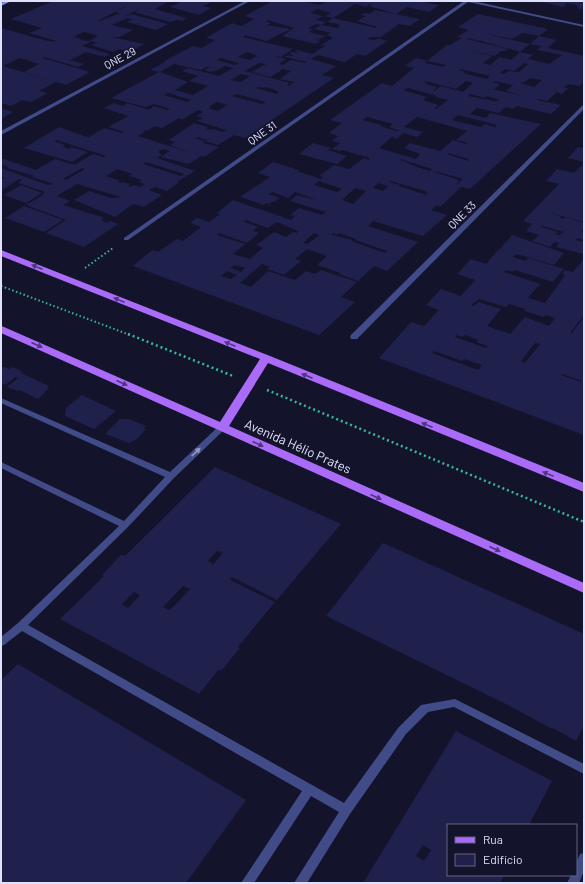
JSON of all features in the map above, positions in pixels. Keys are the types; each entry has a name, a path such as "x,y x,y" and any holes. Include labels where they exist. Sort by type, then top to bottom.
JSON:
{"main road":[{"path":"1,5 9,1"},
{"path":"1,253 266,358 584,488"},
{"name":"Avenida Hélio Prates","path":"1,329 584,588"},
{"path":"222,428 266,358"}],"street":[{"name":"QNE 29","path":"1,133 248,1"},
{"path":"467,1 584,26"},
{"name":"QNE 31","path":"126,239 467,1"},
{"name":"QNE 33","path":"354,337 584,106"},
{"path":"1,400 171,476"},
{"path":"1,642 21,626 126,525 171,476 222,428"},
{"path":"1,465 126,525"},
{"path":"21,626 346,810"},
{"path":"300,883 346,810 402,731 425,708 455,704 584,769"},
{"path":"247,883 309,789"},
{"path":"577,874 584,858"}],"path":[{"path":"68,279 126,239"},
{"path":"1,286 93,320 250,383 584,522"}],"building":[{"path":"53,1 169,1 155,9 186,18 183,21 176,20 171,22 134,12 139,10 137,10 123,17 131,14 168,24 156,30 127,22 133,19 127,18 112,25 133,30 119,37 111,37 144,44 130,52 119,49 113,52 91,45 97,43 92,41 82,46 110,54 105,57 86,52 70,60 84,64 78,67 44,57 42,58 90,72 66,85 24,72 39,64 20,58 3,66 56,82 39,91 48,93 31,102 22,100 11,106 1,103 1,28 40,39 53,42 56,41 29,33 42,28 11,19","holes":["124,7 126,7 115,12 120,13 98,21","85,32 98,36 89,41 80,40 82,39 74,37"]},
{"path":"182,1 213,1 203,6 211,8 199,15 170,7"},
{"path":"272,1 301,1 320,5 328,1 418,1 439,5 429,12 407,7 396,14 369,6 372,4 366,7 355,4 333,18 376,28 377,27 357,21 366,16 361,15 364,13 370,14 375,10 420,19 410,26 399,24 381,37 371,37 367,39 375,40 378,38 387,41 365,56 357,54 345,62 318,55 311,59 336,66 322,75 334,78 245,138 234,135 218,145 205,141 203,143 219,147 204,157 201,156 189,164 161,157 170,151 163,149 158,152 162,155 157,158 195,171 177,182 179,182 167,191 155,187 149,190 162,195 144,207 133,204 115,217 74,200 89,191 111,198 121,197 77,184 57,196 70,201 63,205 102,217 104,218 101,220 107,223 111,221 118,224 84,247 46,233 66,220 26,205 43,195 45,192 18,183 22,180 19,179 1,191 1,180 4,178 1,176 1,168 48,185 54,184 7,168 9,167 1,164 1,158 36,170 55,159 74,165 93,154 104,157 106,156 56,140 54,141 65,145 63,147 69,149 72,147 88,152 72,162 24,148 59,127 89,137 104,128 122,133 124,132 108,127 128,116 104,108 114,103 123,106 127,103 149,110 154,106 168,110 170,109 154,104 145,107 111,98 159,72 150,70 165,62 164,61 193,46 202,48 215,40 206,38 232,23 242,26 254,19 245,16","holes":["317,9 331,13 325,16 333,18 327,22 338,24 340,27 337,28 321,25 326,22 316,20 323,16 310,13","268,20 294,28 282,36 316,44 320,41 317,41 325,36 309,32 313,29 308,28 316,24 321,25 314,29 331,33 327,35 333,38 321,45 325,46 312,54 297,50 294,51 298,52 292,52 289,54 293,55 288,55 285,57 307,62 305,63 291,60 283,65 279,64 286,59 271,55 281,57 293,49 243,37 245,35 266,41 291,29 267,25 271,23 266,21","247,52 257,56 250,60 238,57","220,58 239,63 235,65 217,60","259,63 266,64 251,72 271,77 283,69 291,71 280,79 294,82 289,86 287,85 290,83 245,71","174,64 201,70 210,67 205,70 210,72 225,66 233,68 219,76 188,68 182,71 198,76 189,81 208,86 193,95 175,90 188,82 160,72","241,74 250,76 241,82 231,80","266,87 278,92 277,94 256,88","168,93 191,100 187,102 164,95","236,94 266,102 262,104 232,96","217,102 227,105 218,111 210,109 210,106","198,110 203,112 196,116 203,118 197,121 226,130 223,132 213,129 210,130 206,129 208,127 194,123 169,140 175,142 170,145 191,153 138,136 145,132 143,131 145,130 147,131 155,126 162,128 179,118 182,120","198,137 207,140 205,141 196,139","146,162 184,174 181,176 143,164","82,168 85,169 66,180 63,179","117,169 132,174 129,176 142,180 139,182 145,184 140,187 134,185 131,187 128,186 130,184 118,182 120,181 106,176"]},
{"path":"539,1 584,1 584,10 577,8 579,7 576,5 567,3 563,7"},
{"path":"478,14 548,29 539,36 556,40 548,48 584,56 584,82 579,86 568,84 564,88 568,88 562,94 557,92 547,101 538,99 537,100 561,105 551,114 517,106 513,109 506,107 499,113 477,108 470,114 486,118 490,113 541,124 470,189 461,187 440,207 437,205 431,210 447,215 423,236 373,221 368,226 418,242 387,271 374,266 358,281 317,265 327,256 307,249 295,259 301,261 284,275 267,269 270,267 262,264 240,283 251,287 268,271 295,280 306,271 315,274 321,270 357,282 341,297 355,302 319,335 133,266 152,250 158,252 177,239 183,241 201,227 190,223 197,218 209,222 220,214 217,213 233,200 291,220 295,216 290,215 299,208 322,215 326,212 290,201 297,195 317,200 295,192 288,198 272,192 269,194 280,198 274,202 270,201 272,202 264,205 240,197 270,177 258,173 273,162 321,179 323,177 319,176 334,165 349,169 364,158 369,160 370,158 342,150 332,149 340,143 332,141 338,136 329,133 342,123 330,120 382,83 392,86 414,68 405,66 416,58 427,61 447,45 450,45 462,38 457,37 468,30 458,27","holes":["482,33 512,39 523,33 539,36 530,44","467,39 482,40 481,41 520,52 511,60 499,57 490,65 483,63 492,56 459,48 494,56 501,51 508,49","530,44 541,46 537,50 562,55 549,64 528,59 533,55 520,52","427,61 446,65 443,67 425,63","524,63 528,64 519,72 508,71 504,74 500,73 505,69 514,71","459,70 490,76 487,79 463,73 466,72","530,78 542,80 534,87 520,83 525,82","466,81 473,83 463,92 441,86 433,91 437,87 424,82 456,89","495,81 512,85 516,82 506,91 524,96 491,89 495,89 500,84 493,82","408,88 448,100 434,109 438,105 423,100 427,97 403,90","470,94 485,98 487,96 500,100 494,101 468,96","458,115 497,125 495,127 485,124 481,127 452,120","367,117 393,124 389,127 400,131 380,126 382,125 363,120","417,117 467,131 456,140 468,143 466,144 453,140 440,151 410,143 404,148 420,154 416,159 379,148 392,137 397,139 403,133 417,137 423,132 404,127","447,154 469,159 468,161","399,159 410,162 432,169 430,171","431,171 463,179 456,185 459,180","319,181 342,189 337,192 314,185","391,181 425,191 428,193 426,195 399,186 400,185 390,182","378,183 388,186 383,191 373,188","355,188 366,191 353,204 342,200","246,220 268,228 277,222 298,231 297,233 293,232 286,237 274,232 256,245 263,248 250,259 233,254 245,244 217,235 219,233 247,243 259,233 253,231 258,227 244,222","314,233 319,235 308,244 303,243","333,233 337,235 339,233 387,251 385,253 351,241 353,240 332,235","235,265 245,268 241,272 231,268","227,271 237,275 231,279 221,276"]},
{"path":"1,108 13,112 1,119"},
{"path":"313,143 331,148 328,150 347,156 337,164 299,154"},
{"path":"578,147 584,148 584,162 568,158"},
{"path":"584,163 584,222 547,212 560,216 559,217 564,219 565,217 584,223 584,228 581,232 584,233 584,240 577,238 576,240 584,241 584,254 556,247 559,243 554,242 550,247 532,241 539,235 526,231 532,224 523,221 559,184 546,181 557,169 574,173","holes":["541,227 564,232 559,235 555,234 558,232"]},
{"path":"21,185 42,193 26,203 4,195"},
{"path":"24,206 63,220 44,232 5,218"},
{"path":"512,235 564,253 554,265 516,254 513,257 525,261 528,258 564,269 553,282 515,270 513,272 506,270 504,272 540,284 528,298 545,303 565,275 562,274 565,270 573,272 584,259 584,315 570,333 572,333 584,317 584,435 379,358 411,322 424,326 439,310 426,305 441,289 461,296 475,280 457,274 471,259 486,264 499,249 505,251 500,249","holes":["479,299 506,307 509,304 525,309 524,311 544,317 546,315 555,318 549,326 525,317 510,334 487,326 501,309 478,302 474,306 471,305","456,335 462,337 465,335 478,340 476,342 488,346 486,348 455,337","535,343 540,344 525,363 521,361","434,351 462,361 464,359 482,365 478,370 432,353","562,374 582,381 581,382 561,375"]},
{"path":"1,366 9,369 13,367 23,372 21,373 49,386 47,388 49,388 38,399 20,390 18,391 7,387 18,378 15,377 5,385 1,383"},
{"path":"82,395 116,411 94,429 65,416 66,408"},
{"path":"120,419 129,419 146,426 144,428 146,429 137,439 129,443 105,434"},
{"path":"215,467 341,524 277,600 232,577 230,580 275,602 238,647 240,648 221,671 219,669 199,694 60,619 104,576 102,575 121,555 125,556","holes":["226,549 212,566 211,566 213,564 208,561 217,551 222,553","183,586 190,589 170,610 163,607","134,592 140,595 128,608 122,604"]},
{"path":"383,543 584,634 584,725 576,741 508,705 326,616"},
{"path":"18,664 246,800 186,883 1,883 1,680"},
{"path":"456,731 552,781 530,824 447,824 447,876 504,876 500,883 363,883","holes":["423,845 431,850 424,861 416,856"]}]}
